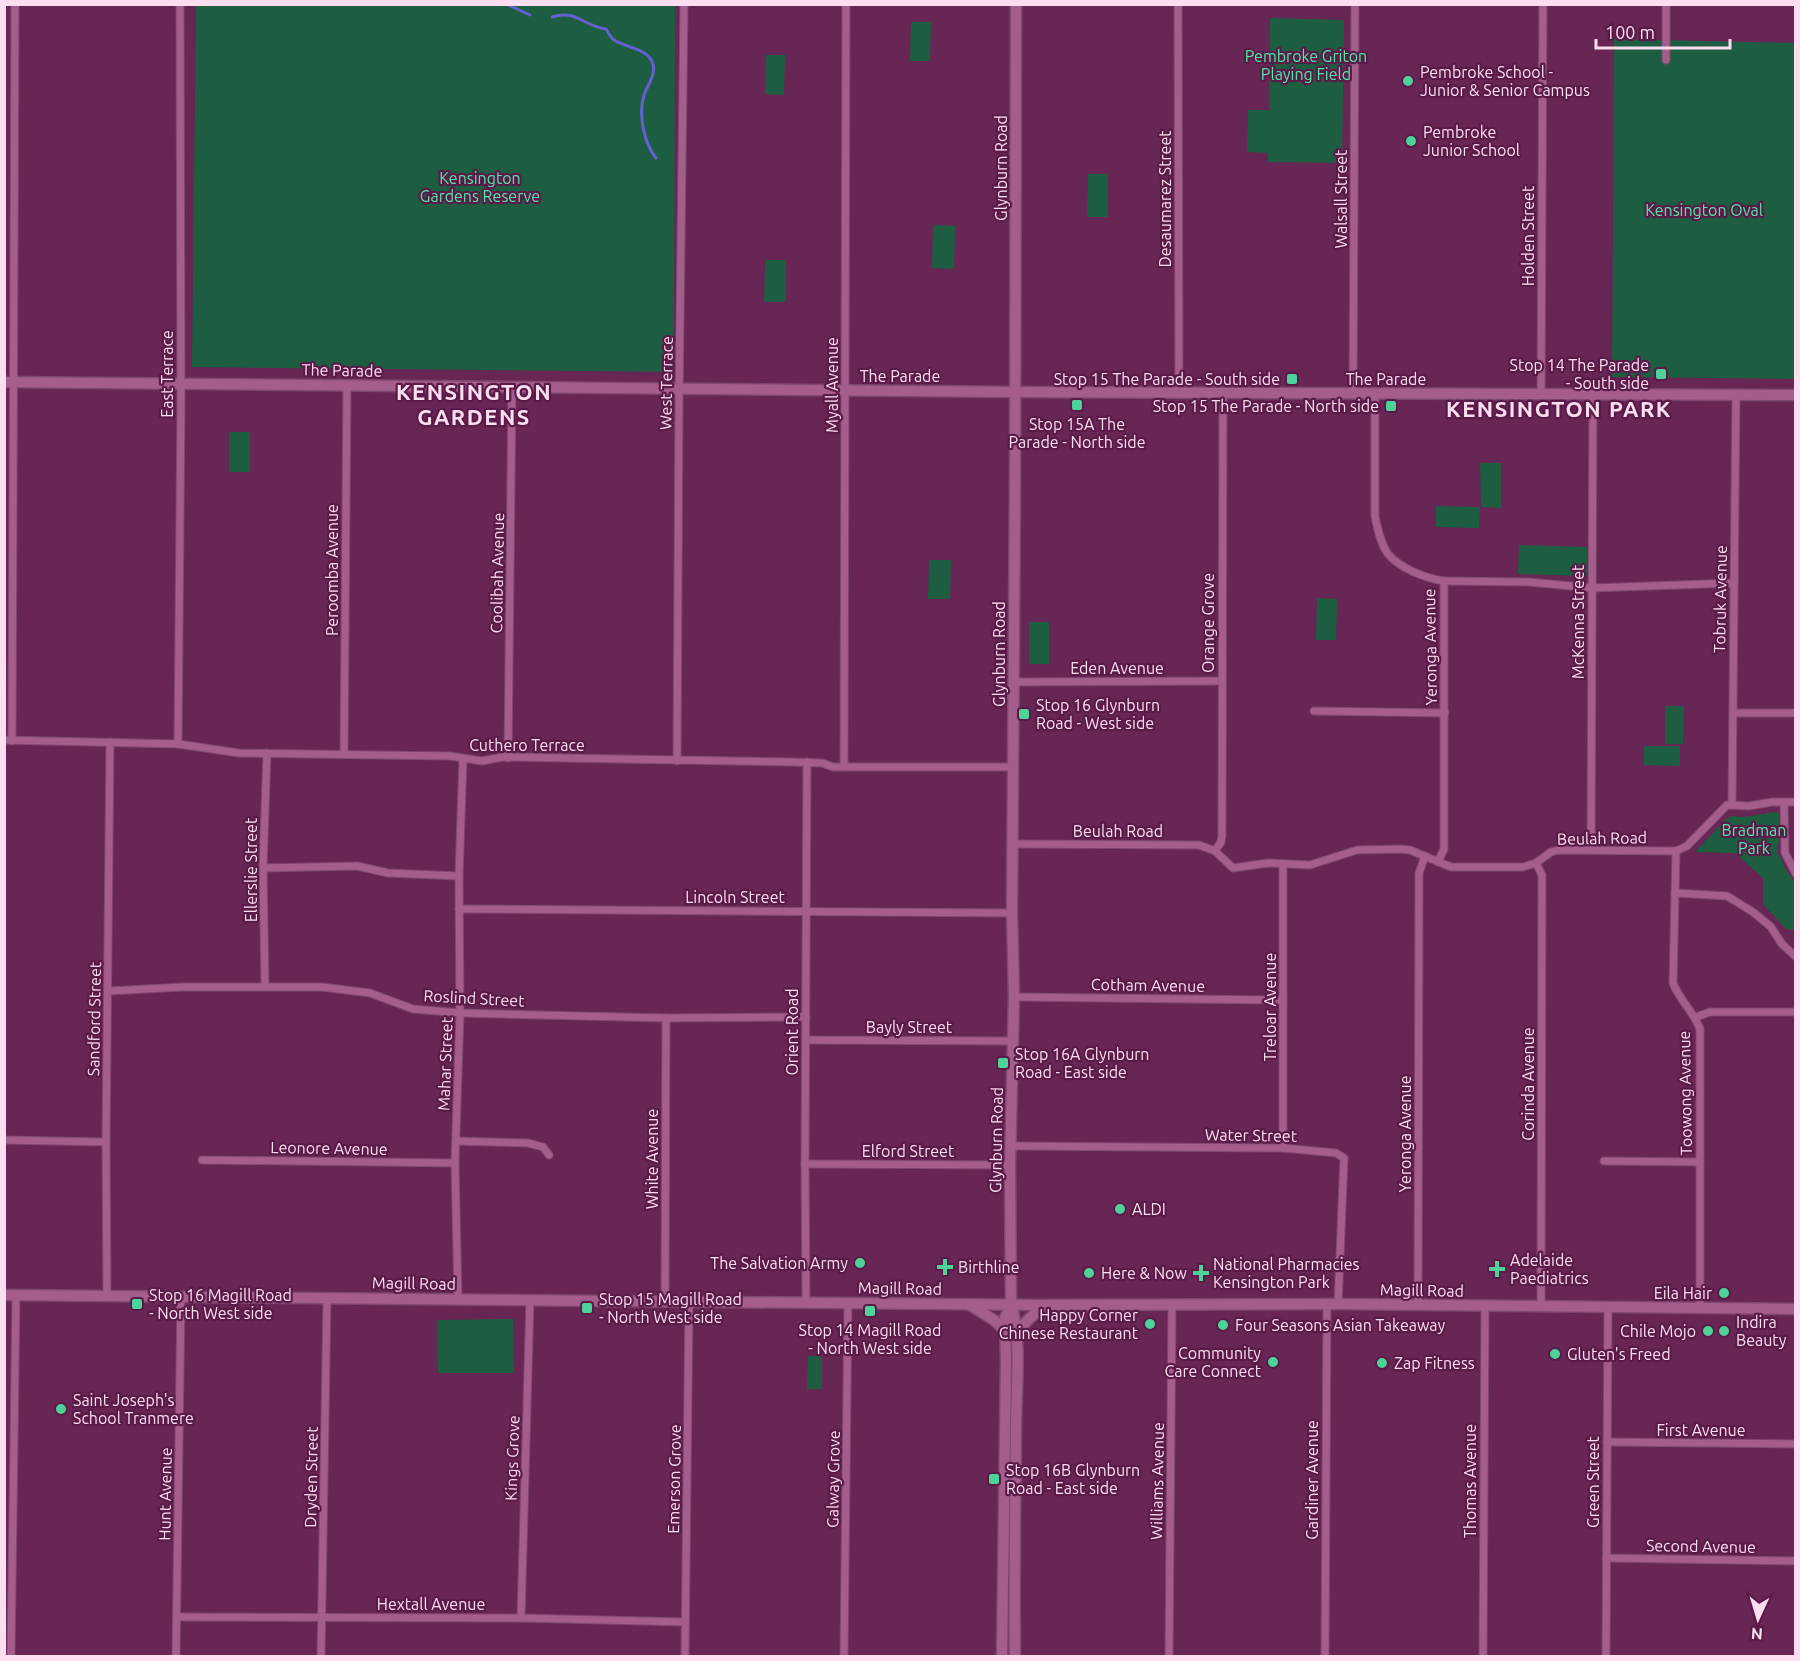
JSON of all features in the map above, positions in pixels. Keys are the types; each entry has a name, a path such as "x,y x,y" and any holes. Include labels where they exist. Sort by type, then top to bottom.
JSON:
{"main road":[{"name":"Glynburn Road","path":"1002,1656 1016,1339 1016,1318 1011,1304 1010,1146 1014,997 1012,913 1016,4"},
{"name":"The Parade","path":"9,382 846,391 1796,395"},
{"name":"Magill Road","path":"10,1295 1050,1305 1332,1304 1796,1310"},
{"path":"968,1304 994,1320 1005,1331"},
{"name":"Glynburn Road","path":"1011,1304 1005,1318 1005,1331 1015,1656"},
{"path":"1016,1339 1021,1327 1032,1315 1050,1305"}],"street":[{"path":"8,740 9,382 15,4"},
{"name":"East Terrace","path":"178,744 180,4"},
{"name":"West Terrace","path":"677,761 684,4"},
{"name":"Myall Avenue","path":"844,766 846,4"},
{"name":"Desaumarez Street","path":"1178,4 1179,393"},
{"name":"Walsall Street","path":"1353,394 1355,4"},
{"name":"Holden Street","path":"1541,395 1543,4"},
{"path":"1666,4 1666,60"},
{"name":"Peroomba Avenue","path":"344,754 347,385"},
{"name":"Coolibah Avenue","path":"508,758 512,387"},
{"name":"Orange Grove","path":"1215,852 1222,836 1224,393"},
{"name":"Yeronga Avenue","path":"1375,394 1375,517 1379,536 1388,553 1402,566 1432,579 1444,581 1444,849 1438,862"},
{"name":"McKenna Street","path":"1591,850 1593,395"},
{"name":"Tobruk Avenue","path":"1732,804 1736,396"},
{"path":"1444,581 1529,582 1592,588 1734,583"},
{"name":"Eden Avenue","path":"1014,682 1221,681"},
{"path":"1314,711 1445,713"},
{"path":"1732,713 1796,713"},
{"name":"Cuthero Terrace","path":"8,740 178,744 212,750 450,756 487,761 508,758 807,762 844,766 1014,767"},
{"name":"Sandford Street","path":"107,1296 106,1142 110,742"},
{"name":"Ellerslie Street","path":"265,986 263,868 267,753"},
{"name":"Mahar Street","path":"458,1299 455,1163 460,1013 459,876 463,759"},
{"name":"Orient Road","path":"806,1302 807,762"},
{"path":"1784,802 1785,853 1796,874"},
{"path":"1676,850 1687,846 1727,805 1749,806 1796,802"},
{"name":"Beulah Road","path":"1013,844 1199,845 1215,852 1233,868 1268,863 1316,864 1357,850 1410,850 1451,867 1523,867 1536,863 1551,852 1558,850 1676,850"},
{"name":"Toowong Avenue","path":"1676,850 1673,983 1685,1006 1696,1017 1700,1029 1700,1308"},
{"name":"Yeronga Avenue","path":"1418,1305 1419,873 1425,856"},
{"name":"Corinda Avenue","path":"1536,863 1542,875 1541,1306"},
{"name":"Treloar Avenue","path":"1283,865 1283,1148"},
{"path":"263,868 357,866 388,873 459,876"},
{"path":"1675,893 1727,896 1753,912 1771,927 1782,944 1796,957"},
{"name":"Lincoln Street","path":"459,909 1012,913"},
{"name":"Roslind Street","path":"108,991 265,986 322,987 370,993 413,1009 460,1013 666,1018 806,1017"},
{"name":"Cotham Avenue","path":"1014,997 1283,1000"},
{"path":"1696,1017 1710,1012 1796,1011"},
{"name":"White Avenue","path":"665,1301 666,1018"},
{"name":"Bayly Street","path":"806,1040 1013,1041"},
{"path":"4,1140 106,1142"},
{"path":"456,1141 528,1143 543,1147 549,1155"},
{"name":"Water Street","path":"1010,1146 1283,1148 1336,1153 1344,1158 1332,1304"},
{"name":"Leonore Avenue","path":"202,1160 455,1163"},
{"path":"1604,1161 1700,1162"},
{"name":"Elford Street","path":"805,1164 1010,1165"},
{"path":"10,1295 11,1656"},
{"name":"Hunt Avenue","path":"177,1656 181,1296"},
{"name":"Dryden Street","path":"321,1656 327,1298"},
{"name":"Kings Grove","path":"521,1618 530,1300"},
{"name":"Emerson Grove","path":"685,1656 689,1301"},
{"name":"Galway Grove","path":"844,1656 848,1302"},
{"name":"Gardiner Avenue","path":"1325,1656 1332,1304"},
{"name":"Williams Avenue","path":"1169,1656 1172,1305"},
{"name":"Thomas Avenue","path":"1483,1656 1485,1306"},
{"name":"Green Street","path":"1606,1656 1608,1307"},
{"name":"First Avenue","path":"1607,1442 1796,1444"},
{"name":"Second Avenue","path":"1606,1558 1796,1562"},
{"name":"Hextall Avenue","path":"177,1617 521,1618 685,1622"}],"green space":[{"name":"Kensington Gardens Reserve","path":"196,5 675,5 674,372 192,367"},
{"name":"Pembroke Griton Playing Field","path":"1270,18 1344,20 1342,163 1268,162 1268,153 1247,152 1248,110 1269,110"},
{"path":"911,22 931,22 930,61 910,61"},
{"name":"Kensington Oval","path":"1614,39 1795,43 1795,379 1612,377"},
{"path":"766,55 785,55 784,95 765,94"},
{"path":"1088,174 1108,174 1108,217 1087,217"},
{"path":"933,225 955,226 954,269 932,268"},
{"path":"765,260 786,260 786,302 764,302"},
{"path":"229,432 250,432 250,472 229,472"},
{"path":"1480,463 1501,463 1501,508 1481,507"},
{"path":"1436,506 1480,507 1479,528 1436,527"},
{"path":"1519,545 1587,547 1587,576 1518,574"},
{"path":"929,560 951,560 950,599 928,599"},
{"path":"1317,598 1337,599 1336,640 1316,640"},
{"path":"1029,622 1049,622 1049,664 1029,664"},
{"path":"1665,706 1684,706 1683,744 1665,744"},
{"path":"1644,746 1680,746 1680,766 1644,765"},
{"name":"Bradman Park","path":"1779,813 1780,824 1777,828 1780,842 1777,845 1777,853 1795,882 1795,930 1786,929 1763,904 1763,878 1735,853 1695,852 1726,819 1732,816 1744,817"},
{"path":"513,1319 514,1373 438,1373 437,1320"},
{"path":"808,1356 822,1356 822,1389 807,1389"}],"waterway":[{"path":"506,4 530,15"},
{"path":"552,17 574,16 606,29 614,40 642,51 650,59 654,68 642,103 642,120 648,145 656,158"}],"place":[{"name":"Pembroke School - Junior & Senior Campus","path":"1408,81"},
{"name":"Pembroke Junior School","path":"1411,141"},
{"name":"Stop 14 The Parade - South side","path":"1661,374"},
{"name":"Stop 15 The Parade - South side","path":"1292,379"},
{"name":"Stop 15A The Parade - North side","path":"1077,405"},
{"name":"Stop 15 The Parade - North side","path":"1391,406"},
{"name":"Stop 16 Glynburn Road - West side","path":"1024,714"},
{"name":"Stop 16A Glynburn Road - East side","path":"1003,1063"},
{"name":"ALDI","path":"1120,1209"},
{"name":"The Salvation Army","path":"860,1263"},
{"name":"Birthline","path":"945,1267"},
{"name":"Adelaide Paediatrics","path":"1497,1269"},
{"name":"Here & Now","path":"1089,1273"},
{"name":"National Pharmacies Kensington Park","path":"1201,1273"},
{"name":"Eila Hair","path":"1724,1293"},
{"name":"Stop 16 Magill Road - North West side","path":"137,1304"},
{"name":"Stop 15 Magill Road - North West side","path":"587,1308"},
{"name":"Stop 14 Magill Road - North West side","path":"870,1311"},
{"name":"Happy Corner Chinese Restaurant","path":"1150,1324"},
{"name":"Four Seasons Asian Takeaway","path":"1223,1325"},
{"name":"Chile Mojo","path":"1708,1331"},
{"name":"Indira Beauty","path":"1724,1331"},
{"name":"Gluten's Freed","path":"1555,1354"},
{"name":"Community Care Connect","path":"1273,1362"},
{"name":"Zap Fitness","path":"1382,1363"},
{"name":"Saint Joseph's School Tranmere","path":"61,1409"},
{"name":"Stop 16B Glynburn Road - East side","path":"994,1479"}],"district":[{"name":"KENSINGTON GARDENS","path":"474,404"},
{"name":"KENSINGTON PARK","path":"1559,408"}]}
